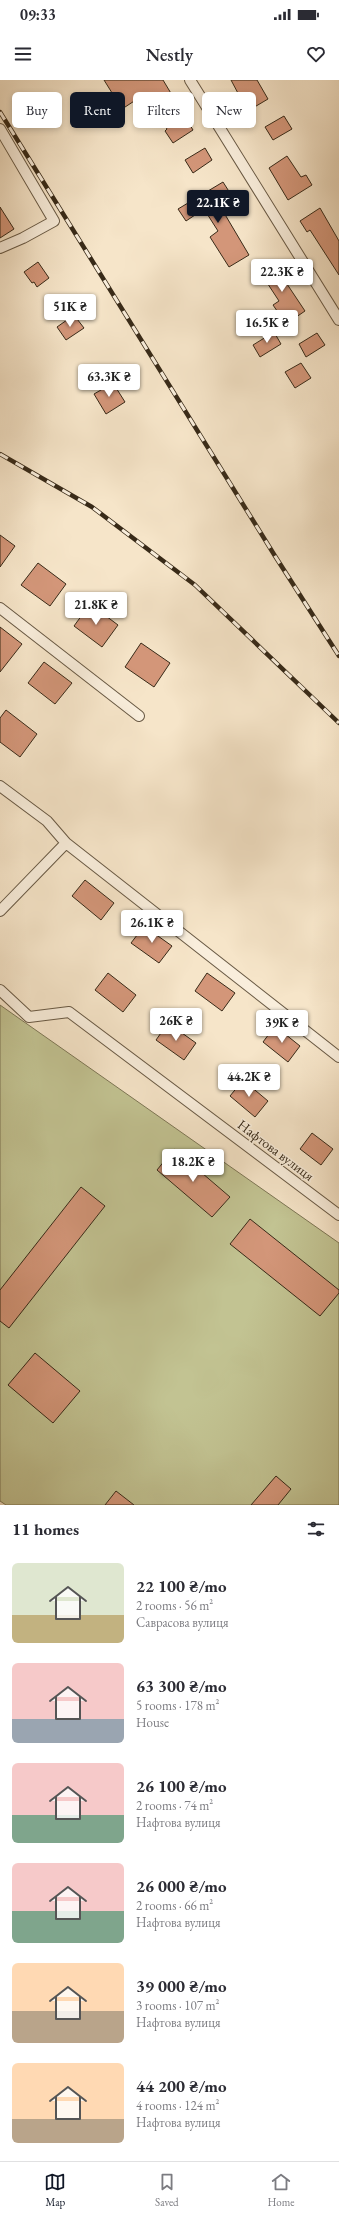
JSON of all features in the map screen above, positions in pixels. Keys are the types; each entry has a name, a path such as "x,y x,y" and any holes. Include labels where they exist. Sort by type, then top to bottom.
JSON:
{"street":[{"path":"190,80 339,320"},
{"path":"0,129 54,221 23,238 0,248"},
{"path":"0,608 139,716"},
{"path":"0,786 47,821 66,843 339,1057"},
{"path":"0,911 66,843"},
{"name":"Нафтова вулиця","path":"0,990 30,1017 68,1012 339,1215"}],"green space":[{"path":"0,1005 339,1243 339,1505 6,1505 0,1501"}],"building":[{"path":"104,80 163,80 170,92 133,92 133,102 125,107 125,92 111,92"},
{"path":"231,80 257,80 268,99 256,106 256,92 237,92"},
{"path":"284,116 292,129 273,140 265,127"},
{"path":"192,128 193,130 173,143 165,131 167,129"},
{"path":"205,148 212,160 193,173 185,160"},
{"path":"287,156 301,177 306,175 312,185 288,200 269,168"},
{"path":"223,182 230,193 217,201 249,255 229,267 210,237 218,231 204,209 186,221 178,209"},
{"path":"0,207 14,229 0,238"},
{"path":"320,208 339,241 339,275 310,230 307,232 300,221"},
{"path":"277,261 286,276 283,278 305,311 286,324 273,305 279,301 260,272"},
{"path":"38,262 49,278 37,287 24,272"},
{"path":"74,315 84,328 66,340 57,327"},
{"path":"274,332 281,344 260,357 253,345"},
{"path":"317,333 325,345 306,357 299,344"},
{"path":"301,363 311,378 295,388 285,372"},
{"path":"113,383 125,402 106,414 94,394"},
{"path":"0,535 15,546 0,567"},
{"path":"38,563 66,584 50,606 21,585"},
{"path":"90,604 118,625 102,647 74,626"},
{"path":"0,627 22,644 0,672"},
{"path":"141,643 170,663 154,687 125,667"},
{"path":"44,662 72,683 55,704 28,683"},
{"path":"6,710 37,734 20,757 0,742 0,718"},
{"path":"85,880 114,903 101,920 72,896"},
{"path":"144,926 172,946 159,963 131,943"},
{"path":"108,973 136,995 123,1012 95,990"},
{"path":"207,973 235,993 222,1011 195,991"},
{"path":"168,1023 196,1043 184,1060 156,1040"},
{"path":"275,1026 300,1046 288,1062 263,1042"},
{"path":"243,1080 268,1101 255,1117 230,1096"},
{"path":"312,1133 333,1149 321,1165 300,1149"},
{"path":"174,1149 230,1197 212,1217 157,1170"},
{"path":"81,1187 105,1206 9,1328 0,1321 0,1290"},
{"path":"250,1219 339,1290 339,1293 320,1316 230,1244"},
{"path":"35,1353 80,1391 53,1423 8,1385"},
{"path":"276,1476 291,1489 278,1505 251,1505"},
{"path":"116,1491 134,1505 105,1505"}],"railway":[{"path":"0,112 275,556 339,656"},
{"path":"0,454 92,507 195,585 339,723"}]}
